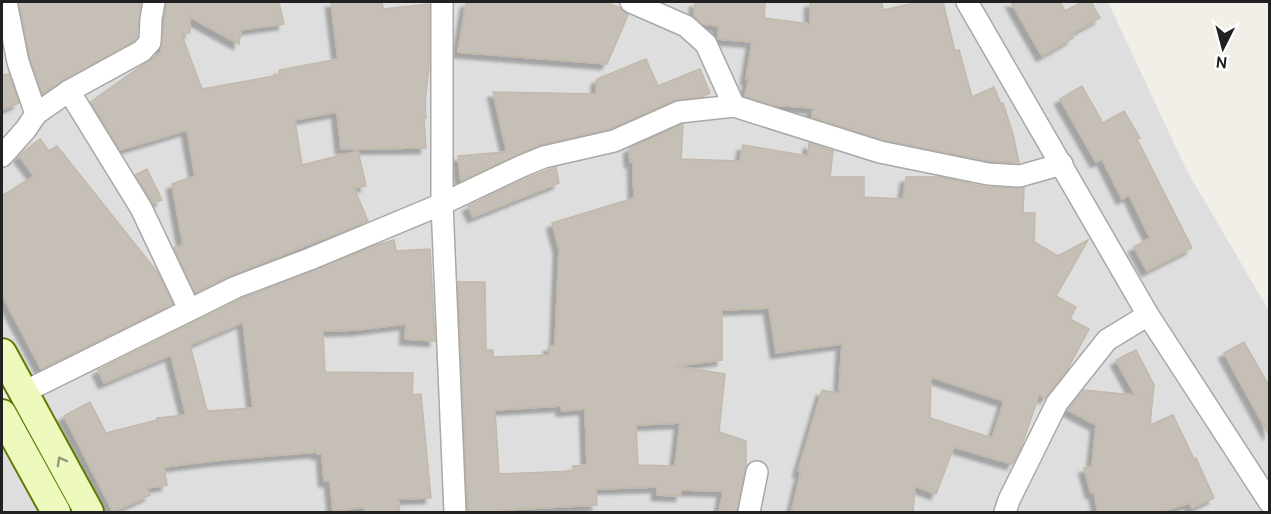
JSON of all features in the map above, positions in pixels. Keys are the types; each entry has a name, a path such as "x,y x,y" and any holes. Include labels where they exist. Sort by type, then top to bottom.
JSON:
{"main road":[{"path":"2,353 89,513"},
{"path":"2,414 56,513"}],"street":[{"path":"6,2 18,62 36,114"},
{"path":"2,156 36,114 69,91 142,51 150,42 154,2"},
{"path":"442,2 442,204 455,513"},
{"path":"631,2 686,26 706,44 734,106"},
{"path":"968,2 1148,315 1269,503"},
{"path":"69,91 141,208 189,309"},
{"path":"24,392 236,287 442,204 544,157 614,141 679,112 734,106 880,152 988,174 1020,176 1062,164"},
{"path":"1005,513 1009,500 1057,403 1107,340 1148,315"},
{"path":"749,513 757,472"}],"shaded area":[{"path":"2,2 1108,2 1186,169 1269,311 1269,512 100,512 2,333"},
{"path":"2,442 41,512 2,512"}],"building":[{"path":"19,2 141,2 137,37 134,41 42,93 30,59"},
{"path":"166,2 279,2 284,24 241,30 239,44 190,17 190,33 181,33 202,89 280,75 279,70 338,59 331,2 382,2 383,9 429,4 429,67 425,103 426,118 424,119 426,148 341,149 337,112 295,120 302,165 358,151 366,186 354,188 368,221 231,275 195,293 174,248 183,245 172,184 195,176 187,130 120,150 91,102 161,52"},
{"path":"466,2 606,2 620,8 628,15 607,64 458,52"},
{"path":"695,2 765,2 764,18 810,24 810,2 882,2 883,10 919,2 943,2 955,51 959,50 972,97 994,87 1001,104 1003,103 1019,163 990,161 883,140 812,117 813,108 773,105 745,96 752,42 718,39 719,26 703,24 694,16"},
{"path":"1011,2 1060,2 1065,11 1082,2 1091,2 1100,18 1071,34 1073,38 1042,56"},
{"path":"646,59 658,86 700,69 710,93 701,97 674,100 610,129 539,145 461,181 458,156 505,152 493,92 596,94 597,79"},
{"path":"9,74 19,103 2,110 2,75"},
{"path":"1082,86 1103,123 1124,111 1140,138 1137,139 1192,248 1147,271 1134,247 1150,238 1129,195 1122,199 1102,159 1096,162 1060,99"},
{"path":"683,124 681,159 740,161 743,145 808,156 809,143 833,151 830,177 864,177 864,197 903,199 906,177 941,177 986,187 1024,188 1023,213 1035,213 1034,242 1058,256 1088,240 1056,296 1076,307 1070,319 1089,329 1067,370 1045,398 1039,395 1021,448 1012,464 954,447 936,494 915,486 913,513 791,513 801,472 798,471 822,390 839,393 842,344 776,353 769,308 722,310 722,360 675,366 725,374 719,432 746,441 746,467 737,513 719,513 723,491 681,490 681,496 657,495 657,487 596,489 597,505 501,510 502,513 468,513 458,282 485,282 486,350 493,350 493,357 549,355 549,346 555,346 559,249 552,223 634,198 633,162 630,162 629,148","holes":["931,377 1004,401 992,438 930,418","561,406 562,411 585,409 587,465 573,466 573,471 499,474 495,410","680,423 675,466 638,465 636,425"]},
{"path":"40,139 49,151 57,146 158,273 173,304 41,369 2,295 2,196 34,176 19,156"},
{"path":"556,167 559,183 473,217 468,206"},
{"path":"147,169 162,200 153,203 135,175"},
{"path":"394,240 396,251 430,249 435,341 405,339 406,324 357,330 323,331 325,372 413,373 412,395 421,394 431,498 398,499 400,513 365,513 364,507 333,511 330,481 324,481 322,454 317,454 317,452 164,467 167,485 147,488 150,495 113,512 64,416 90,402 106,433 157,420 157,418 186,415 171,355 104,383 98,370 241,299","holes":["243,322 253,408 207,411 190,345"]},
{"path":"1244,342 1269,386 1269,435 1224,353"},
{"path":"1136,350 1154,385 1150,425 1173,415 1214,498 1192,508 1190,503 1157,513 1098,513 1094,492 1091,493 1084,468 1092,466 1096,425 1068,410 1084,390 1135,395 1116,360"}]}
